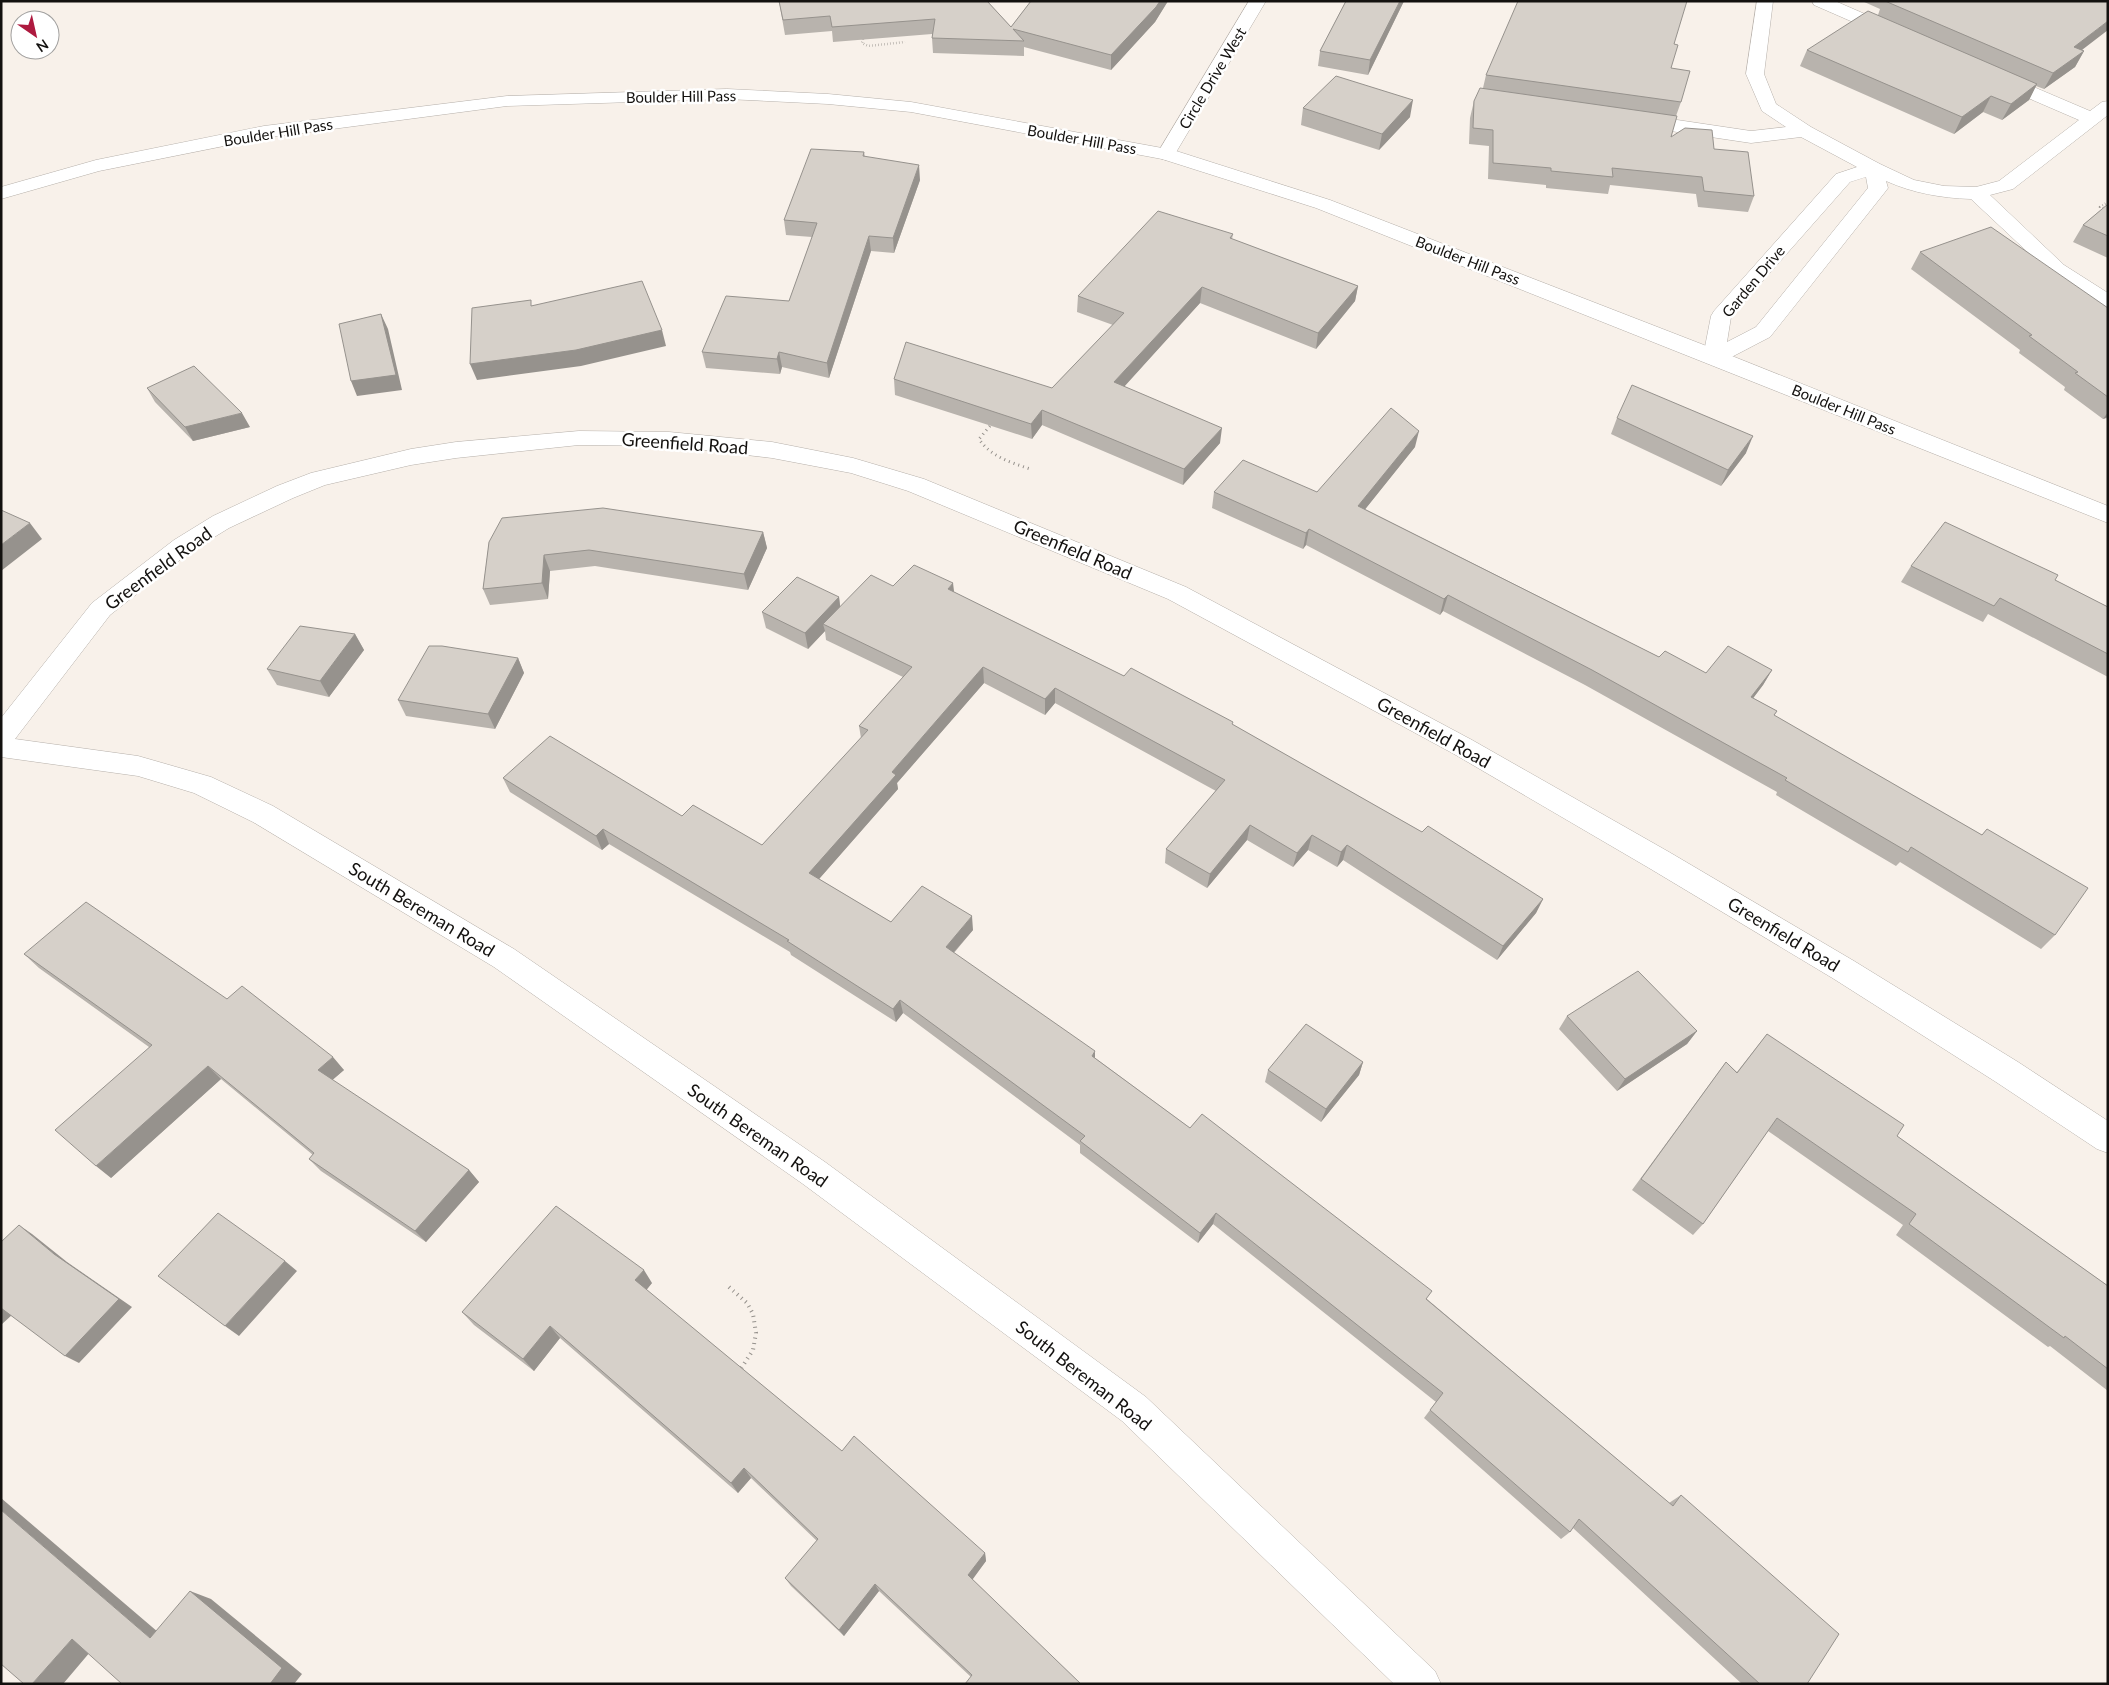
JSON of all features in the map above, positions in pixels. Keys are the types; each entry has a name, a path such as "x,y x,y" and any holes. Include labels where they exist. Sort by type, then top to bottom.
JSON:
{"street":[{"name":"Circle Drive West","path":"1166,154 1258,1"},
{"path":"1765,1 1755,74 1768,107 1804,132 1908,184 1944,192 1976,193 2006,185 2090,118 2108,106"},
{"path":"1820,1 1903,37"},
{"path":"1982,72 2090,118"},
{"name":"Boulder Hill Pass","path":"1,193 96,166 264,132 508,101 727,94 828,99 911,107 1166,154 1323,204 1714,356 2108,515"},
{"path":"1623,118 1751,137 1804,132"},
{"name":"Garden Drive","path":"1873,168 1878,188 1763,332 1714,356 1721,316 1843,178 1873,168"},
{"path":"1976,193 2057,269 2108,302"},
{"name":"Greenfield Road","path":"1,737 101,609 142,575 182,546 221,522 285,492 319,479 411,457 536,441 580,438 669,439 772,450 853,466 916,485 992,514 1177,593 1463,747 1676,870 1844,970 2007,1072 2108,1139"},
{"name":"South Bereman Road","path":"1,747 138,766 202,785 263,814 504,958 814,1173 1134,1409 1422,1684"}],"path":[{"path":"863,39 862,42 868,46 905,42"},
{"path":"2108,202 2100,207 2108,211"},
{"path":"990,426 980,439 984,448 994,455 1030,469"},
{"path":"729,1287 747,1302 753,1314 756,1333 752,1350 738,1371"}],"building":[{"path":"779,1 987,1 1011,27 1031,1 1160,1 1111,55 1013,29 1024,41 932,38 935,19 832,27 830,16 783,20"},
{"path":"1346,1 1400,1 1370,60 1320,51"},
{"path":"1518,1 1687,1 1674,44 1678,45 1671,68 1690,71 1681,102 1486,75"},
{"path":"1885,1 2108,1 2108,21 2074,47 2084,51 2053,73"},
{"path":"1868,11 2037,84 2011,104 1991,96 1962,117 1807,50"},
{"path":"1336,76 1413,100 1382,134 1303,108"},
{"path":"1480,88 1677,116 1671,137 1685,128 1712,130 1714,149 1748,152 1754,196 1704,191 1702,177 1612,168 1613,177 1551,171 1551,168 1493,163 1493,130 1473,128 1474,101"},
{"path":"811,149 864,152 863,156 919,165 893,238 869,236 827,363 779,352 777,359 702,352 726,296 789,301 817,223 784,220"},
{"path":"2108,204 2108,236 2083,225"},
{"path":"1158,211 1233,234 1230,238 1358,286 1318,333 1202,287 1114,382 1222,428 1184,469 1042,410 1031,424 894,379 906,342 1052,388 1124,313 1078,296"},
{"path":"1991,227 2108,308 2108,397 2029,336 2032,335 1920,252"},
{"path":"642,281 662,330 576,350 470,364 472,308 531,300 531,306"},
{"path":"381,314 396,375 351,381 339,324"},
{"path":"194,366 242,413 185,427 147,388"},
{"path":"1632,385 1753,436 1728,470 1617,418"},
{"path":"1391,408 1419,431 1358,506 1659,657 1665,651 1706,673 1728,646 1772,670 1751,697 1777,711 1774,715 1982,835 1987,829 2088,888 2055,935 1911,847 1908,852 1785,780 1787,778 1592,670 1448,595 1444,599 1309,529 1306,533 1214,492 1243,460 1317,492"},
{"path":"603,508 763,532 744,574 589,550 544,555 542,583 483,589 489,542 502,518"},
{"path":"1,510 30,523 1,545"},
{"path":"1945,522 2058,575 2055,580 2108,607 2108,654 2000,598 1994,606 1911,566"},
{"path":"914,565 953,583 948,589 1124,676 1131,668 1233,722 1232,724 1422,832 1428,826 1543,899 1503,946 1347,845 1341,852 1312,835 1297,853 1250,825 1210,874 1166,849 1225,780 1055,688 1045,699 983,667 892,772 896,775 809,873 891,922 922,886 972,916 946,947 1095,1051 1092,1056 1190,1128 1202,1114 1432,1291 1426,1299 1673,1506 1681,1495 1839,1634 1807,1684 1760,1684 1579,1519 1570,1532 1430,1410 1443,1393 1216,1213 1200,1233 1080,1141 1085,1136 900,1000 893,1009 787,941 789,940 603,829 596,836 503,778 550,736 682,816 693,805 762,845 868,730 859,726 912,667 823,624 871,575 893,586"},
{"path":"797,577 839,597 805,633 762,612"},
{"path":"300,626 355,634 320,681 267,669"},
{"path":"429,646 442,646 518,658 488,714 398,700"},
{"path":"86,902 227,999 242,986 333,1057 318,1070 469,1170 415,1231 309,1159 314,1153 208,1066 96,1166 55,1130 152,1045 24,954"},
{"path":"1638,971 1697,1031 1625,1079 1567,1016"},
{"path":"1306,1024 1363,1062 1326,1109 1268,1070"},
{"path":"1767,1034 1904,1125 1897,1136 2108,1286 2108,1369 1909,1224 1916,1214 1777,1118 1703,1224 1641,1179 1726,1062 1737,1073"},
{"path":"556,1206 644,1270 635,1280 842,1451 854,1436 985,1553 968,1575 1081,1684 965,1684 972,1675 875,1584 839,1630 785,1578 818,1539 744,1468 731,1483 550,1326 523,1359 462,1312"},
{"path":"218,1213 285,1261 225,1326 158,1276"},
{"path":"19,1225 54,1254 119,1299 65,1356 1,1308 1,1242"},
{"path":"1,1510 150,1638 190,1591 282,1668 270,1684 122,1684 72,1639 32,1684 24,1684 1,1664"}]}
